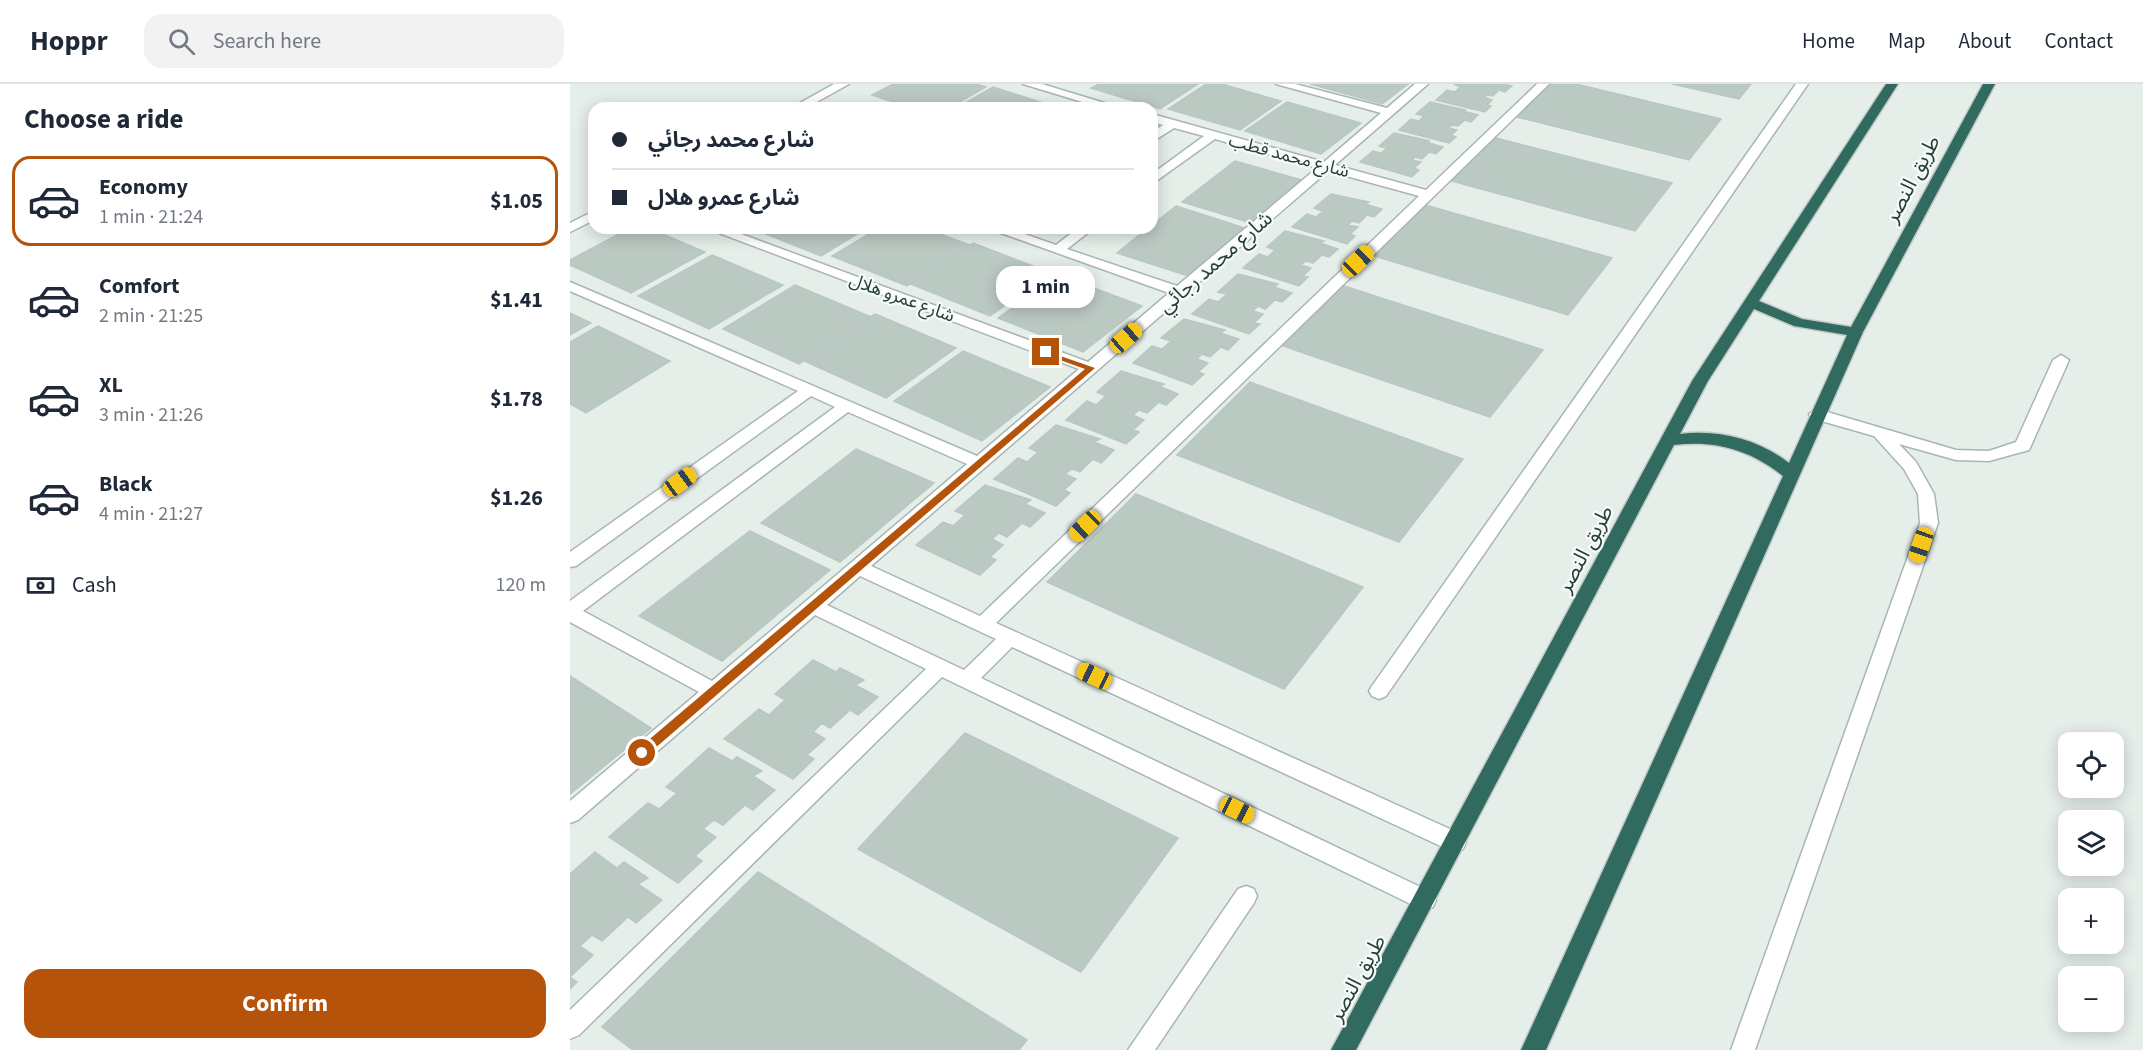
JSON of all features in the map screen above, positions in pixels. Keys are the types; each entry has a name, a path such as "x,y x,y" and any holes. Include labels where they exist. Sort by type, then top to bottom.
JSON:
{"highway":[{"name":"طريق النصر","path":"1343,1050 1700,381 1892,84"},
{"name":"طريق النصر","path":"1533,1050 1817,414 1856,332 1989,84"},
{"path":"1750,302 1799,322 1856,332"},
{"path":"1669,440 1694,436 1739,443 1772,458 1791,474"}],"street":[{"path":"808,102 843,84"},
{"path":"1029,84 1094,102"},
{"path":"1282,84 1390,112"},
{"name":"شارع محمد رجائي","path":"570,814 1422,84"},
{"path":"983,625 1426,194 1543,84"},
{"path":"1379,691 1802,84"},
{"name":"شارع محمد قطب","path":"1158,120 1426,194"},
{"path":"1158,134 1172,124"},
{"path":"1158,176 1213,135"},
{"path":"570,228 588,218"},
{"name":"شارع عمرو هلال","path":"729,234 1090,368"},
{"path":"1024,234 1057,250 1180,292"},
{"path":"1057,250 1079,234"},
{"path":"570,286 979,463"},
{"path":"1817,414 1956,454 1989,456 2023,446 2061,360"},
{"path":"570,561 809,390"},
{"path":"714,691 570,612 846,406"},
{"path":"1743,1050 1929,523 1926,494 1910,466 1880,433"},
{"path":"858,568 1455,842"},
{"path":"813,606 1425,900"},
{"path":"966,680 1010,637"},
{"path":"570,1027 940,667"},
{"path":"1140,1050 1246,896"}],"building":[{"path":"893,84 976,84 986,87 960,102 894,102 872,95"},
{"path":"1099,84 1198,84 1160,109 1158,102 1137,102 1091,88"},
{"path":"1206,84 1222,84 1281,101 1240,130 1168,109"},
{"path":"1310,84 1408,84 1382,104"},
{"path":"1454,84 1512,86 1505,92 1499,90 1493,96 1484,97 1492,100 1487,105 1491,106 1485,112 1436,100 1447,90 1455,92 1460,87"},
{"path":"1550,84 1576,84 1721,119 1689,160 1517,117"},
{"path":"1672,84 1751,84 1739,99"},
{"path":"993,87 1040,102 967,102"},
{"path":"1287,102 1361,123 1321,154 1245,131"},
{"path":"1430,102 1478,115 1471,122 1465,120 1458,126 1452,125 1449,128 1457,130 1451,135 1456,137 1449,143 1399,130 1411,119 1419,121 1424,116 1416,114"},
{"path":"1394,133 1430,141 1426,142 1443,147 1436,154 1429,152 1422,159 1415,157 1412,160 1421,162 1414,168 1419,170 1412,177 1360,162 1373,151 1381,153 1387,148 1379,146"},
{"path":"1496,138 1672,183 1635,231 1452,181"},
{"path":"1235,161 1302,180 1251,223 1182,202"},
{"path":"1331,194 1369,202 1365,204 1382,209 1374,217 1367,215 1359,223 1352,221 1348,225 1358,227 1350,234 1355,236 1347,244 1292,227 1307,214 1316,217 1323,211 1314,208"},
{"path":"1425,205 1612,258 1568,315 1374,256"},
{"path":"1176,206 1245,228 1188,276 1117,253 1141,234 1158,234 1158,220"},
{"path":"1285,231 1324,241 1320,243 1338,249 1329,257 1322,255 1313,263 1306,261 1301,265 1311,268 1303,276 1308,277 1299,286 1243,268 1259,254 1268,257 1275,250 1267,247"},
{"path":"619,234 663,234 705,252 631,293 570,265 570,260"},
{"path":"766,234 857,234 821,256"},
{"path":"869,234 940,234 970,245 907,286 832,256"},
{"path":"973,243 1051,273 990,316 911,284"},
{"path":"712,255 783,285 709,329 638,296"},
{"path":"1238,274 1278,284 1274,287 1292,293 1282,302 1275,300 1265,309 1258,306 1253,311 1263,314 1254,323 1260,324 1249,334 1192,314 1209,299 1218,302 1227,294 1218,292"},
{"path":"1059,275 1142,306 1083,352 998,318"},
{"path":"795,285 871,317 799,364 723,329"},
{"path":"1344,286 1543,350 1490,417 1283,346"},
{"path":"570,313 591,323 570,335"},
{"path":"875,314 956,348 886,398 804,361"},
{"path":"1184,319 1225,330 1220,333 1239,339 1228,350 1221,347 1210,357 1202,354 1197,359 1208,363 1198,372 1204,374 1192,385 1133,363 1152,346 1162,349 1171,341 1161,338"},
{"path":"598,326 670,361 586,413 570,404 570,342"},
{"path":"963,351 1050,387 982,441 894,401"},
{"path":"1121,371 1164,384 1159,386 1178,394 1166,405 1159,402 1147,413 1139,410 1133,415 1144,420 1133,430 1139,432 1126,444 1066,420 1087,401 1096,405 1106,396 1097,392"},
{"path":"1250,382 1463,459 1399,542 1177,455"},
{"path":"1056,425 1100,439 1094,442 1114,450 1101,463 1093,459 1080,472 1072,469 1065,474 1076,479 1064,490 1070,493 1056,506 994,479 1018,458 1027,462 1038,452 1029,448"},
{"path":"856,449 934,483 840,562 761,523"},
{"path":"985,485 1031,500 1025,504 1045,513 1030,527 1022,523 1007,537 999,533 992,539 1003,545 990,557 996,560 980,575 916,545 943,522 953,526 965,515 955,511"},
{"path":"1136,494 1363,587 1284,689 1047,582"},
{"path":"750,531 830,570 722,661 639,616"},
{"path":"813,660 836,672 840,668 864,680 855,685 878,697 858,715 850,710 830,728 822,723 813,732 825,739 807,755 814,759 793,779 724,739 759,709 769,715 785,700 775,694"},
{"path":"570,676 651,728 570,794"},
{"path":"965,733 1178,838 1081,972 858,849"},
{"path":"709,748 732,761 737,757 762,771 753,776 775,790 753,810 745,805 723,825 714,820 703,829 716,837 695,856 702,861 678,883 609,837 648,803 659,809 677,793 666,787"},
{"path":"595,852 617,868 624,862 648,878 638,884 662,900 636,923 628,917 602,941 592,935 580,946 593,955 570,977 570,874"},
{"path":"758,872 1027,1040 1019,1050 633,1050 602,1027"},
{"path":"570,977 577,982 570,989"}],"route":[{"path":"642,753 1090,368 1046,352"}]}
